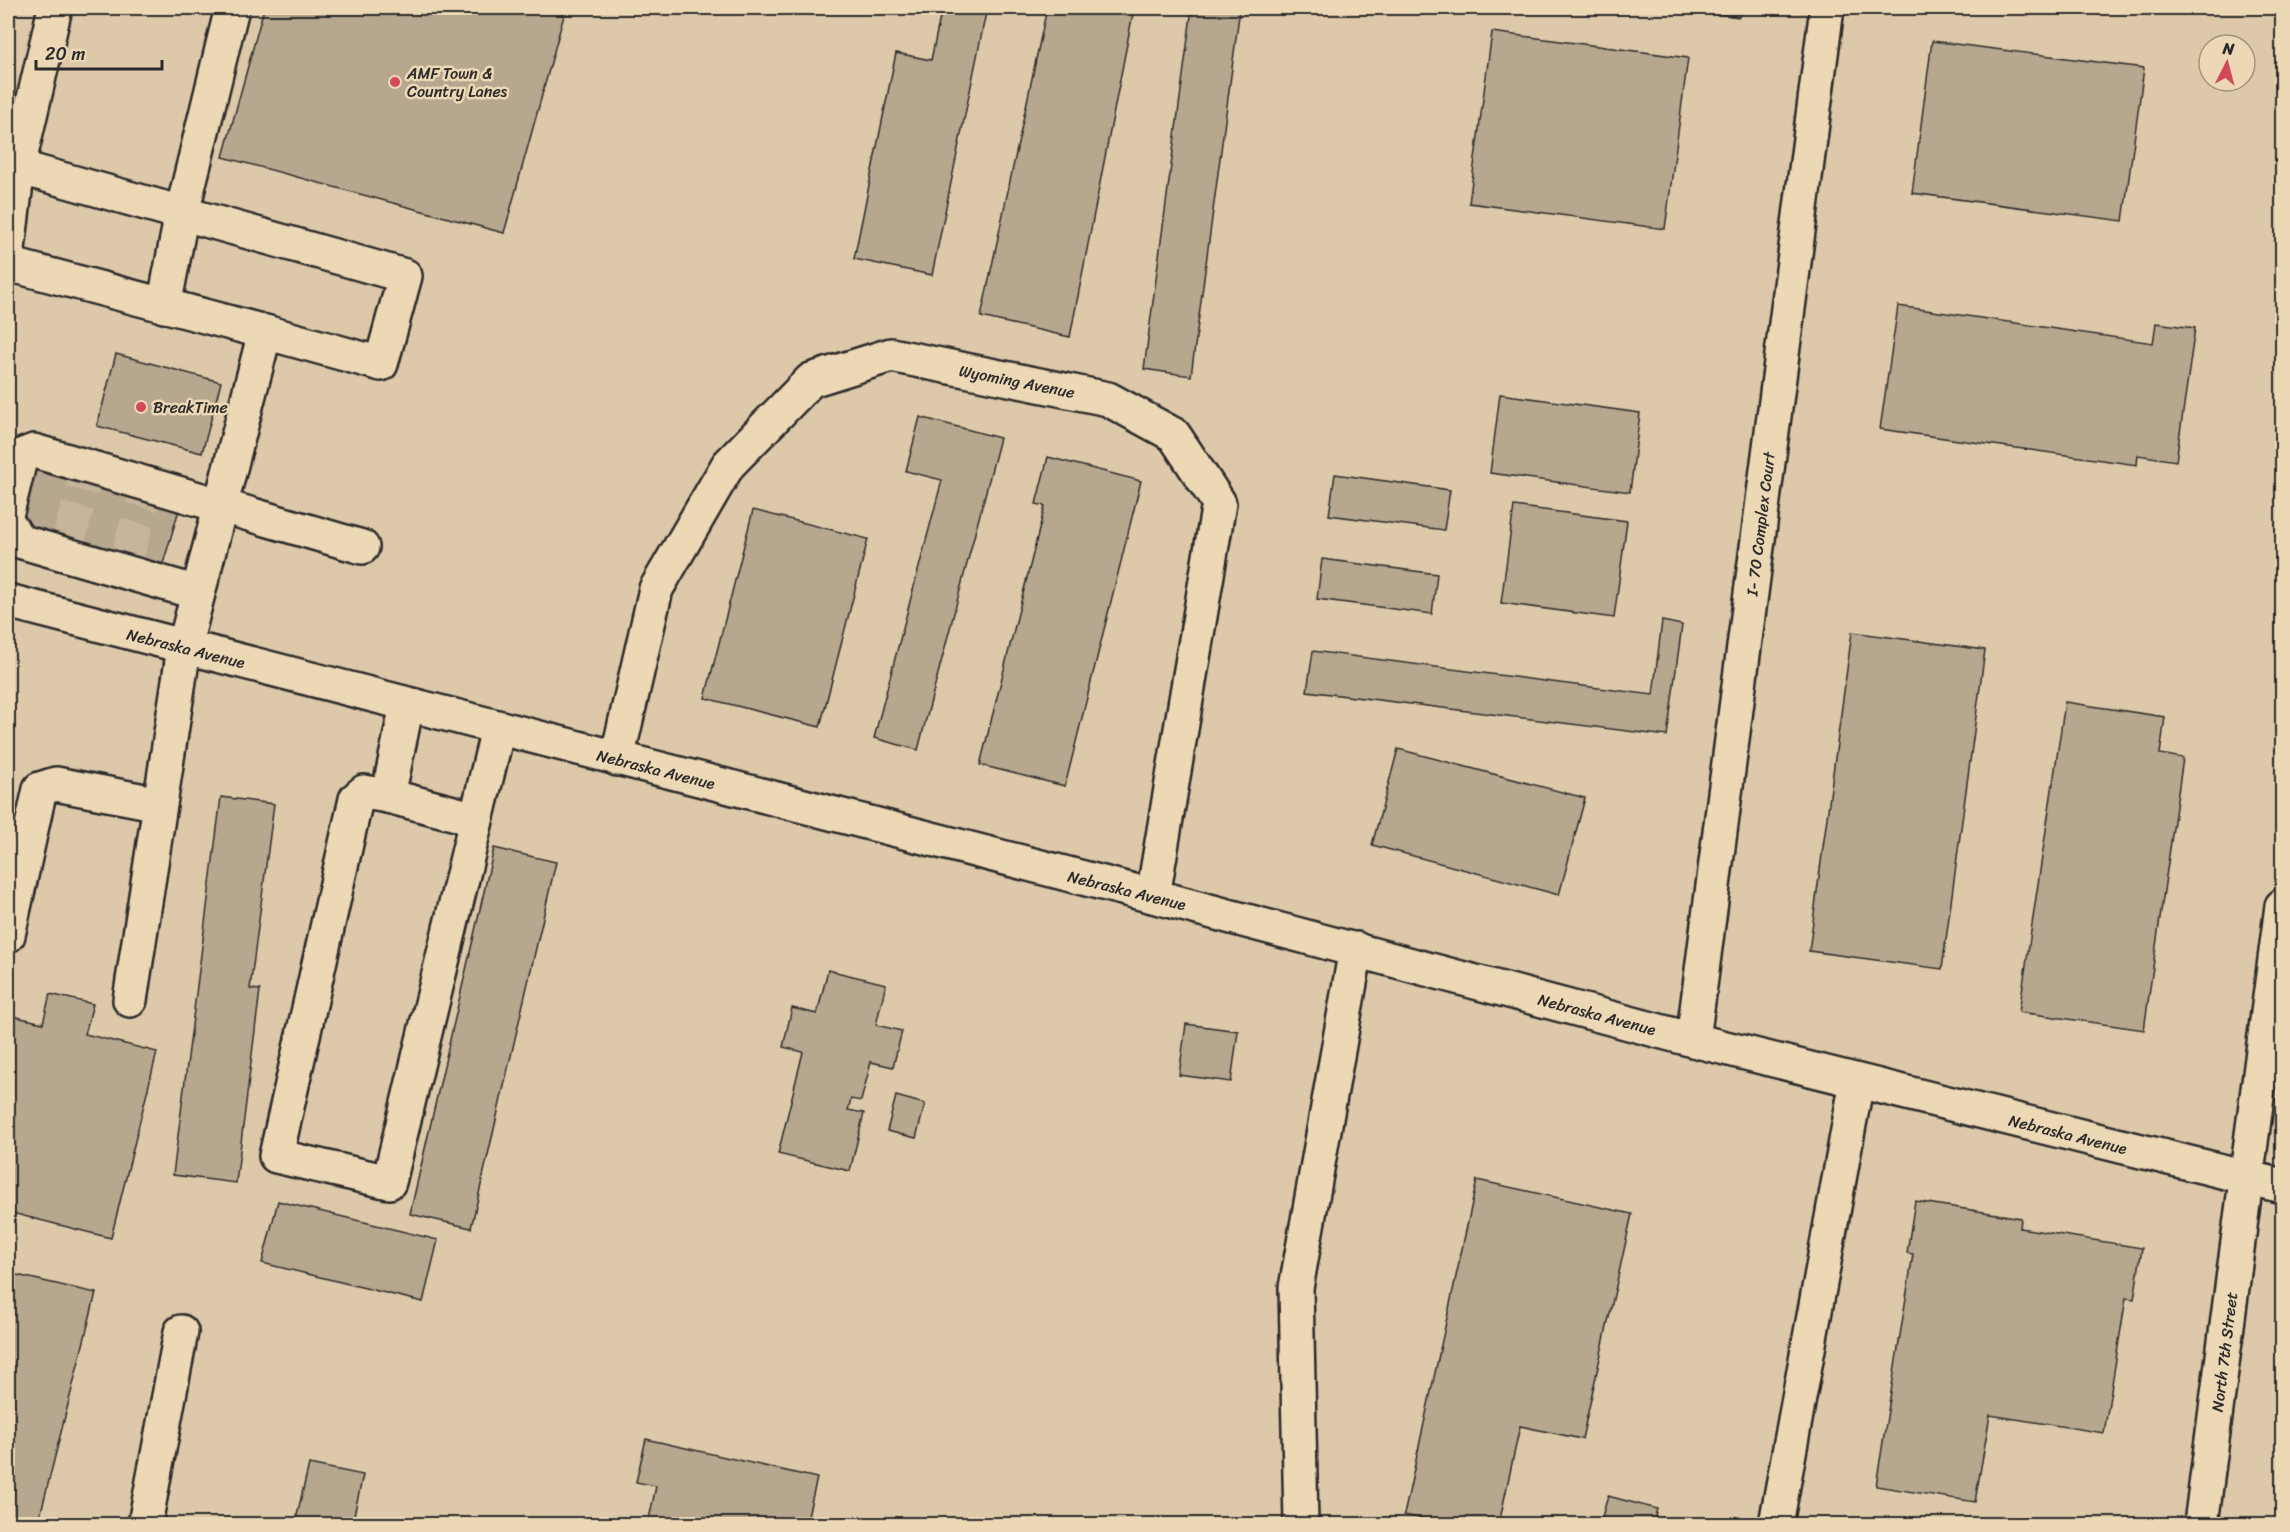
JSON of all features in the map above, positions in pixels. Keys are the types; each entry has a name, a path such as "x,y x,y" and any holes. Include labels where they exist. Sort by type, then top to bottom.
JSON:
{"street":[{"path":"8,249 18,167 55,8"},
{"path":"164,306 182,213 232,8"},
{"name":"I- 70 Complex Court","path":"1693,1040 1827,8"},
{"path":"8,264 381,364 405,276 18,167"},
{"path":"130,1000 184,648 265,332"},
{"name":"Wyoming Avenue","path":"617,759 656,590 728,465 811,380 891,356 1108,399 1174,435 1219,502 1154,896"},
{"path":"8,507 21,456 34,451 88,472 221,505 362,547"},
{"path":"8,524 19,541 66,546 126,563 198,593"},
{"name":"Nebraska Avenue","path":"8,602 1154,896 1693,1040 2247,1179 2283,1186"},
{"path":"388,796 407,705"},
{"path":"476,819 388,796 364,792 356,799 276,1156 389,1182 498,729"},
{"path":"8,935 40,789 56,784 160,804"},
{"name":"North 7th Street","path":"2201,1524 2283,906"},
{"path":"1301,1524 1296,1288 1356,949"},
{"path":"1776,1524 1857,1081"},
{"path":"145,1524 182,1332"}],"shaded area":[{"path":"8,8 2282,8 2282,1524 8,1524"}],"building":[{"name":"AMF Town & Country Lanes","path":"264,8 566,8 504,233 223,157"},
{"path":"942,8 987,8 932,275 854,259 896,53 931,60"},
{"path":"1047,8 1134,8 1070,337 981,317"},
{"path":"1192,8 1240,8 1191,376 1144,369"},
{"path":"1666,8 1740,8 1739,17"},
{"path":"1492,32 1688,58 1665,229 1469,203"},
{"path":"1932,41 2144,68 2123,221 1912,193"},
{"path":"1898,306 2153,343 2156,323 2195,328 2176,461 2138,455 2137,465 1880,429"},
{"path":"116,354 221,382 202,453 97,426"},
{"path":"1500,394 1640,413 1630,492 1490,473"},
{"path":"920,417 1000,438 918,750 874,738 942,480 906,471"},
{"path":"1048,457 1141,481 1065,786 980,765 1045,506 1036,504"},
{"path":"38,462 181,503 163,564 20,523"},
{"path":"1335,474 1450,490 1444,530 1329,515"},
{"path":"1514,506 1627,521 1614,618 1501,603"},
{"path":"753,510 868,539 820,727 705,698"},
{"path":"1322,559 1437,574 1432,614 1317,599"},
{"path":"1662,621 1682,625 1667,736 1307,691 1313,651 1653,695"},
{"path":"1852,632 1985,650 1942,969 1809,951"},
{"path":"2065,702 2165,717 2160,754 2183,758 2144,1030 2019,1012"},
{"path":"1398,749 1585,798 1559,895 1372,845"},
{"path":"221,797 274,804 250,989 260,990 236,1183 173,1175"},
{"path":"494,848 556,862 471,1228 410,1214"},
{"path":"828,970 886,984 876,1025 902,1031 893,1067 871,1062 861,1101 851,1099 848,1110 864,1113 850,1171 778,1154 803,1052 783,1047 792,1008 817,1014"},
{"path":"50,994 93,1004 85,1034 157,1052 111,1238 8,1212 8,1015 43,1023"},
{"path":"1186,1024 1238,1031 1231,1082 1179,1075"},
{"path":"896,1096 925,1104 916,1138 887,1131"},
{"path":"1477,1180 1632,1214 1582,1439 1520,1426 1499,1524 1447,1524 1404,1515"},
{"path":"278,1201 438,1240 423,1302 262,1263"},
{"path":"1915,1201 2021,1218 2020,1228 2142,1248 2134,1299 2126,1298 2104,1433 1990,1415 1975,1502 1876,1486 1913,1254 1907,1253"},
{"path":"8,1273 96,1293 38,1524 8,1524"},
{"path":"646,1439 817,1478 806,1524 648,1524 656,1486 636,1482"},
{"path":"309,1464 363,1475 352,1524 295,1524"},
{"path":"1608,1496 1657,1509 1653,1524 1600,1524"}],"tunnel":[{"path":"69,538 86,476"},
{"path":"128,554 145,493"}],"place":[{"name":"AMF Town & Country Lanes","path":"395,82"},
{"name":"BreakTime","path":"141,407"}]}
